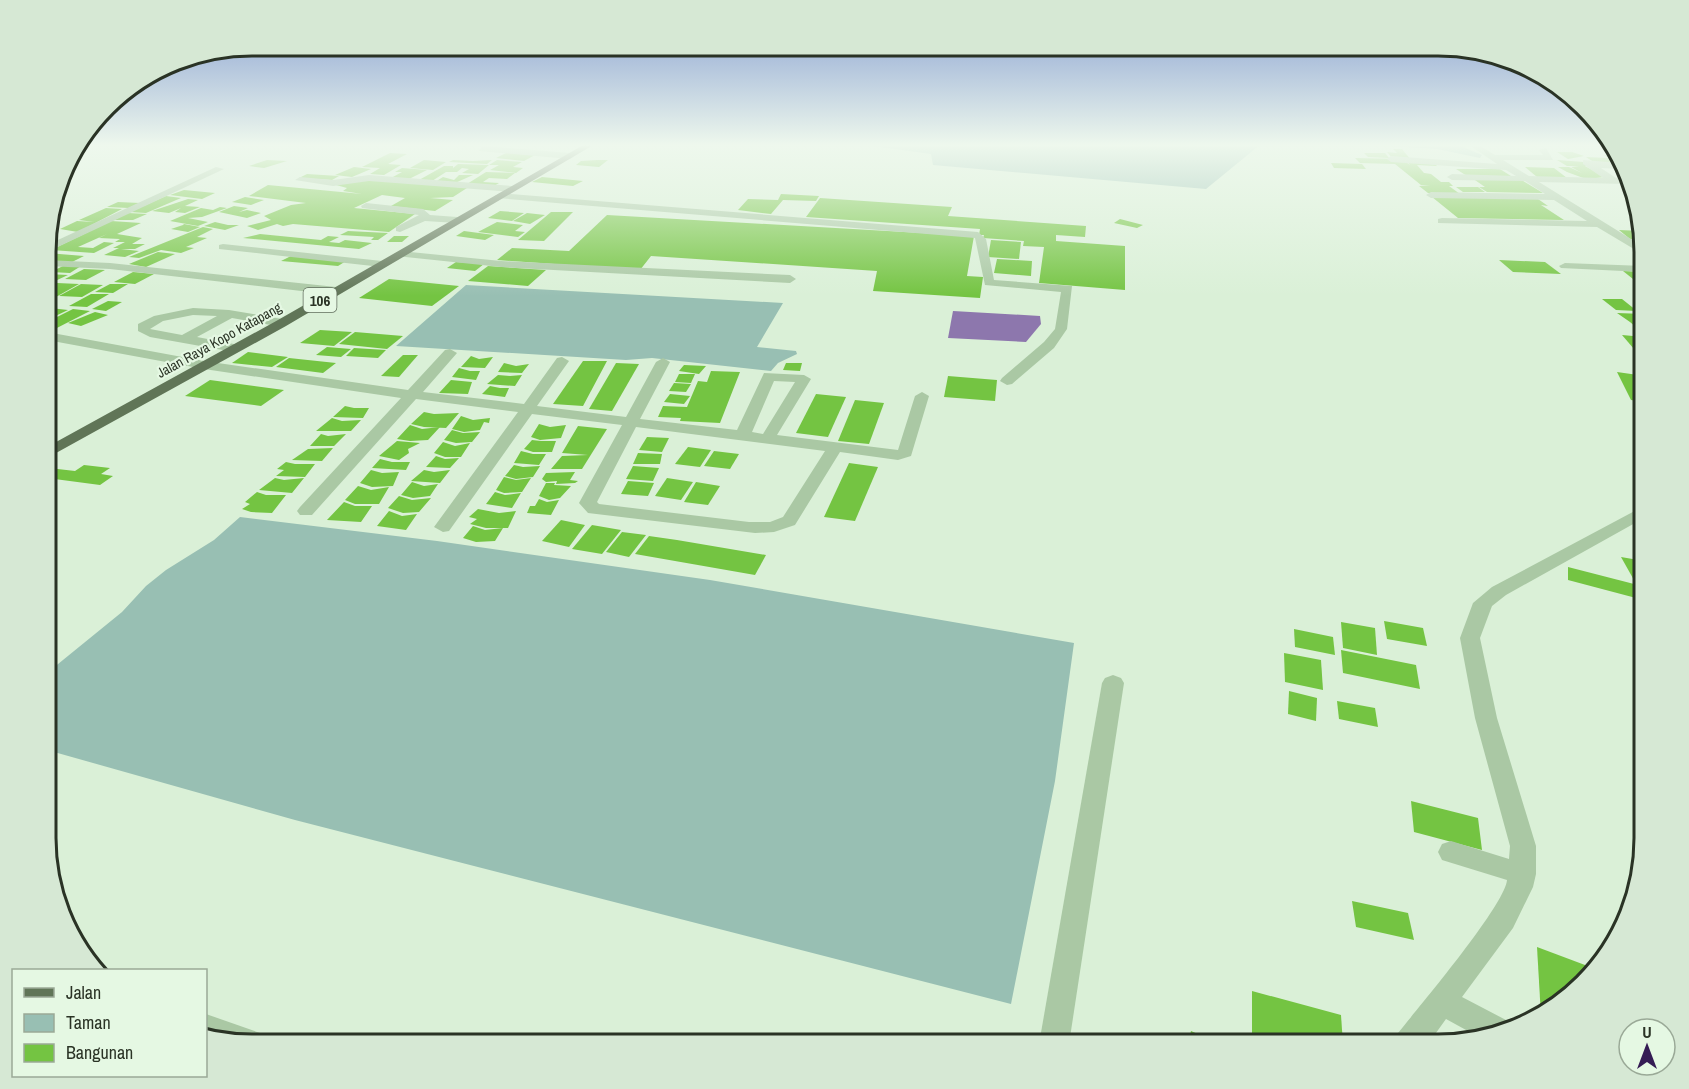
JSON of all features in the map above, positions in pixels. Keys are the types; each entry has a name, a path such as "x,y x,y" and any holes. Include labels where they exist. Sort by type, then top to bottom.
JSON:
{"main road":[{"name":"Jalan Raya Kopo Katapang","path":"56,448 204,364 282,323 500,196"}],"street":[{"path":"56,245 163,195"},
{"path":"1431,195 1556,197"},
{"path":"1553,195 1633,245"},
{"path":"500,196 978,236 981,239 988,283 1068,289 1061,329 1049,345 1007,381"},
{"path":"366,206 423,212 425,216 423,218"},
{"path":"445,227 404,227 423,218 457,220"},
{"path":"1442,221 1597,224"},
{"path":"1624,240 1633,240"},
{"path":"223,248 382,264"},
{"path":"400,254 501,264 790,279"},
{"path":"56,263 110,266 336,291"},
{"path":"1565,266 1633,269"},
{"path":"234,348 150,333 144,331 143,327 167,314 178,312 230,315 282,323"},
{"path":"184,339 230,315"},
{"path":"56,338 358,388 904,454 922,396"},
{"path":"306,510 450,353"},
{"path":"443,527 562,361"},
{"path":"663,362 588,503 594,509 769,529 789,521 835,447"},
{"path":"189,374 297,388 358,388"},
{"path":"743,435 769,376 804,379 768,438"},
{"path":"1417,1033 1503,919 1521,887 1523,874 1523,846 1486,718 1472,655 1470,638 1474,620 1483,603 1499,591 1633,517"},
{"path":"1056,1033 1113,683"},
{"path":"1451,852 1523,874"},
{"path":"1441,1001 1490,1027"}],"green space":[{"path":"466,285 783,303 757,347 796,351 797,354 778,363 771,371 652,358 626,360 396,346"},
{"path":"240,517 437,541 710,580 1074,643 1055,781 1011,1004 295,820 56,753 56,666 122,612 146,586 166,570 214,540"}],"shaded area":[{"path":"953,311 1040,316 1041,324 1026,342 948,338"}],"building":[{"path":"171,195 211,195 202,199"},
{"path":"251,195 456,195 430,198 453,200 435,211 391,206 405,198 382,195 354,208 415,214 389,232 293,224 283,226 277,224 258,230 247,226 271,220 264,216 291,205 306,203 249,196"},
{"path":"781,195 819,196 816,201 783,200 771,214 738,210 748,199 778,200"},
{"path":"166,196 181,198 146,213 130,212"},
{"path":"245,197 264,200 251,205 232,202"},
{"path":"1432,197 1538,199 1548,206 1541,205 1564,220 1458,218"},
{"path":"820,198 952,207 948,216 1086,226 1085,237 1056,235 1056,241 1125,246 1125,290 1039,283 1044,247 1023,246 1024,241 983,238 984,235 979,235 980,229 806,217"},
{"path":"188,199 198,200 185,206 200,207 185,213 175,212 181,208 169,213 152,211"},
{"path":"118,202 140,203 129,208 107,207"},
{"path":"234,206 248,208 239,212 247,210 261,213 247,218 219,212"},
{"path":"220,207 227,208 202,217 188,218 208,222 198,226 170,221 201,208 213,210"},
{"path":"106,208 122,209 78,232 60,229 77,221 94,222 79,220"},
{"path":"500,211 524,213 512,221 488,218"},
{"path":"551,212 573,212 544,241 518,240"},
{"path":"128,213 147,214 133,220 114,220"},
{"path":"527,213 545,215 530,224 513,221"},
{"path":"607,215 974,236 967,276 983,277 980,298 873,291 877,271 651,256 640,270 497,260 512,248 569,251"},
{"path":"1120,219 1143,225 1137,228 1114,223"},
{"path":"111,221 141,223 117,234 142,238 132,244 145,244 135,249 121,249 139,251 125,257 104,255 119,248 113,248 125,242 115,242 120,239 99,238 107,234 78,247 93,248 104,242 114,243 94,253 56,250 56,248"},
{"path":"215,222 239,225 225,230 204,226"},
{"path":"497,222 523,225 515,231 525,232 518,237 478,232"},
{"path":"183,225 200,227 188,232 171,229"},
{"path":"203,227 213,229 197,237 207,238 186,247 194,248 181,253 161,250 139,258 129,257"},
{"path":"1619,230 1632,231 1633,239"},
{"path":"348,231 388,233 378,240 371,240 374,237 340,235"},
{"path":"464,231 494,235 485,240 456,236"},
{"path":"260,234 321,240 328,236 339,237 329,242 339,243 345,240 372,243 359,249 243,238"},
{"path":"394,236 409,236 402,242 387,242"},
{"path":"991,240 1021,242 1019,259 988,257"},
{"path":"158,252 175,254 146,267 129,264"},
{"path":"56,254 84,256 70,263 56,262"},
{"path":"291,256 346,261 338,266 281,261"},
{"path":"997,259 1032,261 1031,276 994,273"},
{"path":"1499,260 1545,262 1561,274 1513,272"},
{"path":"456,262 484,264 475,271 447,268"},
{"path":"63,266 81,266 70,273 56,272 56,270"},
{"path":"488,266 546,270 528,286 468,281"},
{"path":"84,269 105,270 86,280 65,279"},
{"path":"1623,271 1633,271 1633,279"},
{"path":"133,272 154,274 135,284 114,282"},
{"path":"56,274 68,275 56,281"},
{"path":"389,279 459,286 432,306 359,298"},
{"path":"57,283 79,284 56,297"},
{"path":"81,284 103,285 82,297 59,296"},
{"path":"110,284 128,284 113,293 95,292"},
{"path":"91,294 109,294 87,307 69,306"},
{"path":"1602,299 1622,299 1633,308 1633,311 1616,310"},
{"path":"108,301 122,302 106,311 92,309"},
{"path":"56,309 68,310 56,316"},
{"path":"73,309 90,311 56,328 56,318"},
{"path":"95,312 108,315 81,326 68,323"},
{"path":"1617,313 1633,314 1633,325"},
{"path":"320,330 352,332 334,346 300,343"},
{"path":"355,332 403,336 387,349 339,344"},
{"path":"1622,335 1633,336 1633,348"},
{"path":"327,347 351,349 341,357 316,355"},
{"path":"354,348 386,350 378,358 346,356"},
{"path":"248,352 288,357 272,367 232,363"},
{"path":"403,355 418,355 399,377 381,376"},
{"path":"471,356 479,359 493,357 485,368 461,367"},
{"path":"289,358 336,363 323,373 276,367"},
{"path":"583,361 607,361 583,406 553,404"},
{"path":"504,363 516,366 529,364 522,373 498,372"},
{"path":"616,363 639,364 612,411 589,409"},
{"path":"786,363 802,363 800,371 783,370"},
{"path":"684,365 706,366 699,374 679,371"},
{"path":"459,368 480,371 476,380 452,377"},
{"path":"711,371 740,372 720,423 680,421 681,418 658,417 663,406 687,407 698,381 707,382"},
{"path":"1617,372 1633,374 1633,400"},
{"path":"679,374 695,374 691,383 675,382"},
{"path":"498,375 522,375 515,386 487,384"},
{"path":"948,376 997,380 995,401 944,397"},
{"path":"210,380 284,390 261,406 185,396"},
{"path":"451,380 472,382 468,394 439,393"},
{"path":"674,383 691,384 686,392 669,391"},
{"path":"490,386 509,388 505,397 482,394"},
{"path":"670,394 690,396 684,404 664,402"},
{"path":"816,394 846,397 828,437 796,433"},
{"path":"855,400 884,403 869,444 838,441"},
{"path":"345,406 369,408 363,418 333,417"},
{"path":"424,412 459,413 446,428 411,424"},
{"path":"461,416 473,420 490,418 489,423 484,422 480,430 464,432 452,429"},
{"path":"332,418 342,421 361,420 351,431 316,431"},
{"path":"539,424 550,427 566,425 561,438 540,440 531,437"},
{"path":"410,425 422,429 440,427 428,440 397,439"},
{"path":"578,426 607,429 582,469 551,469 562,456 588,455 562,453"},
{"path":"452,430 463,433 480,432 472,442 456,443 444,440"},
{"path":"321,434 328,436 346,434 334,446 310,446"},
{"path":"647,437 669,438 662,452 639,450"},
{"path":"532,440 556,441 552,452 533,452 524,449"},
{"path":"397,441 420,443 408,449 409,453 399,460 379,456"},
{"path":"443,442 455,446 470,443 461,457 445,457 434,453"},
{"path":"688,447 711,450 700,467 675,464"},
{"path":"333,448 322,461 292,460 308,449"},
{"path":"521,451 546,454 539,465 514,463"},
{"path":"714,451 739,454 730,469 704,466"},
{"path":"638,453 662,454 660,464 633,464"},
{"path":"436,456 445,459 459,458 450,468 426,467"},
{"path":"380,459 410,462 406,470 372,468"},
{"path":"286,462 315,464 305,477 276,476 284,470 277,469"},
{"path":"849,463 878,467 855,521 824,517"},
{"path":"84,465 110,468 101,474 113,476 100,485 56,479 56,469 75,471"},
{"path":"514,465 540,466 533,477 516,479 505,476"},
{"path":"633,466 659,468 653,481 626,479"},
{"path":"371,470 382,473 399,472 393,486 372,487 360,483"},
{"path":"424,470 434,472 450,470 440,483 411,481"},
{"path":"575,472 570,480 578,481 575,483 556,484 557,481 546,482 542,479 546,473"},
{"path":"504,477 516,480 531,478 522,492 504,493 496,490"},
{"path":"275,478 284,480 304,478 292,493 259,490"},
{"path":"667,478 693,482 681,500 655,496"},
{"path":"628,481 654,483 648,496 621,494"},
{"path":"412,482 424,486 438,484 430,496 413,498 401,495"},
{"path":"696,482 720,486 708,505 684,502"},
{"path":"546,483 571,486 560,498 549,500 539,496"},
{"path":"358,486 371,490 389,487 379,504 355,504 345,500"},
{"path":"257,492 266,495 286,495 272,513 242,509 250,504 245,502"},
{"path":"495,492 505,495 521,493 512,508 486,504"},
{"path":"399,496 412,500 431,498 419,512 403,513 388,508"},
{"path":"539,499 547,502 559,500 551,515 527,513 530,506 535,506"},
{"path":"344,502 355,506 372,506 361,522 327,520"},
{"path":"478,509 499,513 516,511 508,528 486,528 470,524 477,519 469,517"},
{"path":"389,511 402,516 417,514 406,530 377,526"},
{"path":"561,520 585,525 569,547 542,541"},
{"path":"592,525 621,530 602,554 572,549"},
{"path":"473,526 485,530 503,528 495,541 476,542 463,538"},
{"path":"622,532 646,535 629,557 606,552"},
{"path":"649,536 766,555 755,575 635,554"},
{"path":"1621,557 1633,559 1633,578"},
{"path":"1568,567 1633,584 1633,597 1568,580"},
{"path":"1384,621 1423,628 1427,646 1387,639"},
{"path":"1341,622 1375,628 1377,655 1343,648"},
{"path":"1294,629 1333,637 1335,655 1295,647"},
{"path":"1341,650 1416,665 1420,689 1343,673"},
{"path":"1284,653 1321,660 1323,690 1285,682"},
{"path":"1289,691 1317,698 1316,721 1288,714"},
{"path":"1337,701 1375,708 1378,727 1339,719"},
{"path":"1411,801 1478,818 1482,850 1414,832"},
{"path":"1352,901 1408,913 1414,940 1356,927"},
{"path":"1537,947 1586,965 1567,985 1540,1004"},
{"path":"1252,991 1341,1015 1342,1033 1252,1033"}]}
